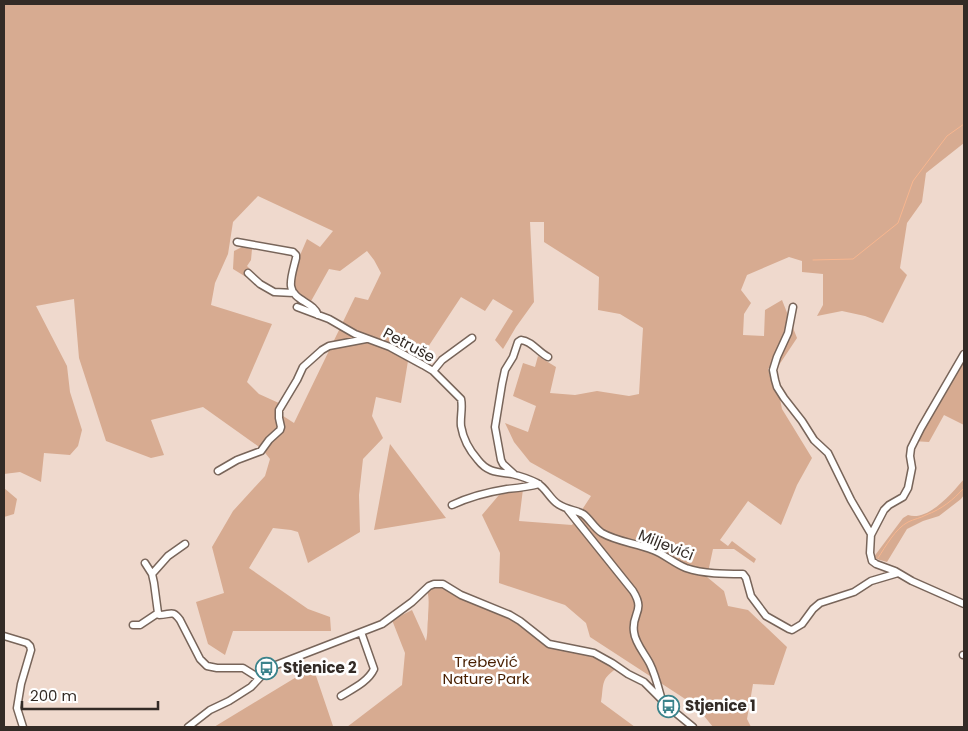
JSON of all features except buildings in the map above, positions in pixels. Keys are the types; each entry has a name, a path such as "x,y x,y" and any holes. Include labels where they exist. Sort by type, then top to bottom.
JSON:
{"street":[{"path":"237,242 293,252 296,258 291,286 294,293 318,311 318,314"},
{"path":"248,274 274,292 294,293"},
{"name":"Petruše","path":"297,306 318,314 355,334 390,347 433,371 461,400 462,427 468,445 479,462 495,472 514,474 539,484 554,502 568,510"},
{"path":"794,307 788,333 772,370 777,387 814,440 828,453 871,535"},
{"path":"218,471 237,460 261,451 280,430 279,410 306,364 329,346 368,338"},
{"path":"433,371 442,360 472,338"},
{"path":"514,474 501,460 496,435 505,370 513,357 516,345 521,340 528,341 548,357"},
{"path":"964,354 911,448 912,468 908,488 903,497 884,510 871,535 870,553 872,561 876,564 964,604"},
{"path":"452,505 461,500 489,492 539,484"},
{"path":"568,510 581,513 578,516 577,522"},
{"path":"568,510 638,599 639,609 634,621 634,636 650,664 663,701"},
{"name":"Miljevići","path":"581,513 600,532 614,539 652,549 684,567 702,572 743,574 751,596 762,612 788,630 792,630 802,624 820,603 854,592 871,581 898,573"},
{"path":"152,574 168,556 185,544"},
{"path":"145,563 152,574 159,615 176,614 200,659 207,666 243,668 259,678"},
{"path":"188,727 210,710 255,684 266,671 276,665 382,624 412,602 429,586 443,584 461,595 510,615 550,644 594,653 644,682 671,710 693,727"},
{"path":"133,625 140,625 158,612"},
{"path":"341,696 362,682 374,669 361,632"},
{"path":"4,636 27,643 31,650 21,684 17,708 23,727"}],"green space":[{"path":"4,4 964,4 964,143 926,173 922,202 907,223 900,268 907,275 883,323 865,316 842,311 817,316 823,305 823,274 802,272 802,261 789,257 747,275 741,290 751,303 744,314 743,335 764,336 765,310 782,300 797,338 775,371 768,368 773,388 779,394 782,409 812,458 797,485 781,525 748,501 720,540 728,546 732,541 756,559 754,563 734,549 713,549 707,577 724,591 728,606 748,610 787,647 774,685 753,684 747,719 751,727 713,727 696,706 590,637 586,623 565,605 499,583 500,553 482,515 499,495 523,489 519,521 572,525 591,496 530,462 514,442 505,423 528,432 536,406 513,396 523,363 535,367 538,356 556,367 550,393 575,395 597,391 629,396 639,394 643,328 620,314 598,310 599,277 544,242 544,222 530,222 534,302 503,349 495,340 513,311 493,299 485,311 461,297 428,347 409,355 401,403 376,397 372,416 383,438 363,459 359,495 360,532 308,563 298,532 273,528 249,568 308,609 330,617 331,631 233,631 225,655 208,644 196,602 224,593 212,547 233,511 265,476 270,459 262,449 203,407 151,420 164,455 151,458 106,441 79,358 74,299 36,306 67,366 70,392 82,430 78,446 70,455 44,453 41,482 20,472 4,474","holes":["258,196 333,231 320,247 307,239 297,261 292,287 297,295 310,303 329,269 340,271 367,251 381,273 368,300 355,297 294,423 280,414 281,404 259,394 247,382 272,324 211,305 215,283 228,254 233,222"]},
{"path":"242,247 252,249 251,260 247,266 251,270 246,277 233,269 234,251"},
{"path":"964,356 964,425 944,415 929,442 912,441 926,410"},
{"path":"390,444 446,518 374,530"},
{"path":"964,479 964,495 961,499 939,516 907,529 887,562 873,558 903,518 908,515 924,514 932,510 947,498"},
{"path":"4,488 17,499 14,514 4,517"},
{"name":"Trebević Nature Park","path":"433,586 442,587 461,599 510,617 551,648 588,654 616,669 605,680 601,702 635,727 347,727 402,685 405,653 392,620 412,610 426,641 429,604 427,590"},
{"path":"313,667 333,726 339,727 214,727"}],"waterway":[{"path":"813,260 853,259 898,223 913,181 947,136 964,124"},
{"path":"878,558 891,538 903,525 942,507 964,488"}],"place":[{"name":"Stjenice 2","path":"267,668"},
{"name":"Stjenice 1","path":"669,706"}]}
